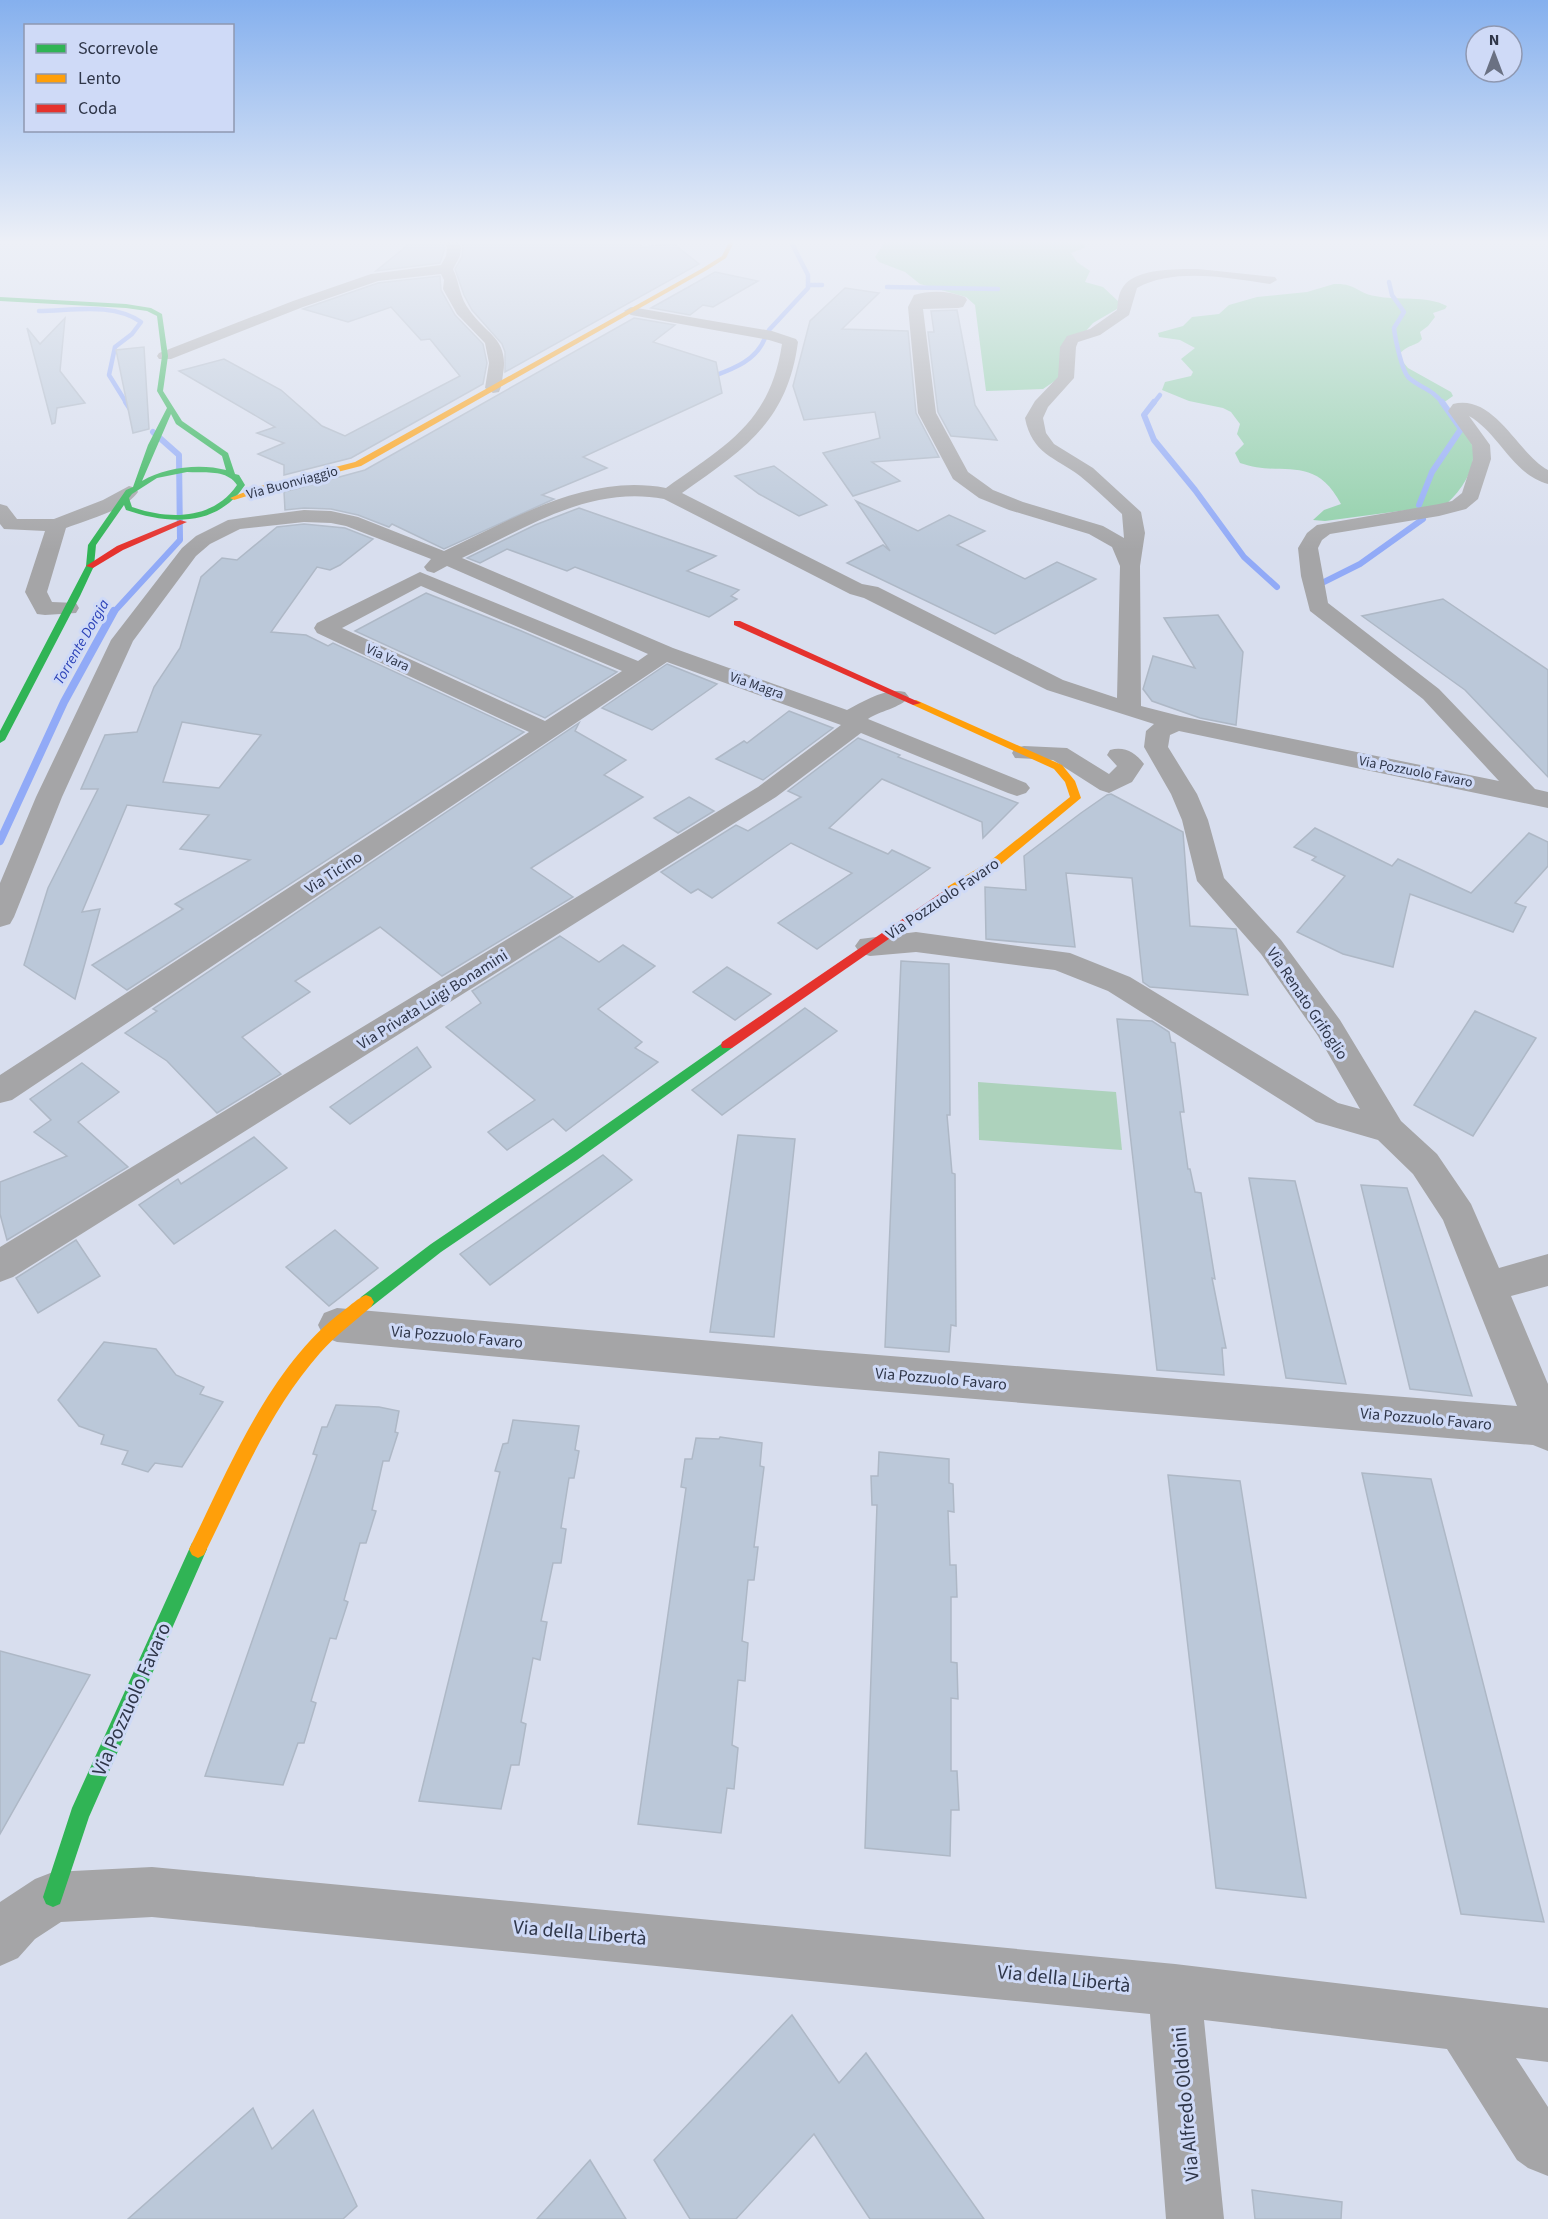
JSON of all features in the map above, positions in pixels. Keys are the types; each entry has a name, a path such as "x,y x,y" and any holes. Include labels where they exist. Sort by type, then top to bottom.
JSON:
{"main road":[{"path":"163,344 165,356 160,391 179,422 225,455 231,474 241,485 234,498"},
{"path":"344,469 377,454 573,344"},
{"path":"166,523 135,512 126,504 170,409"},
{"name":"Via Buonviaggio","path":"130,492 165,474 187,470 212,469 231,474 271,477 344,469"},
{"name":"Via Buonviaggio","path":"166,523 210,511 234,498 260,489 344,469"},
{"path":"0,740 90,566 92,545 130,492"},
{"path":"90,566 166,523"},
{"name":"Via Pozzuolo Favaro","path":"53,1897 79,1815 185,1574 259,1430 297,1371 337,1325 436,1248 743,1036 800,992 952,889 994,864 1076,798 1066,772 737,623"}],"street":[{"path":"165,356 197,344"},
{"path":"492,344 497,363 493,388"},
{"path":"669,494 746,438 779,392 785,376 790,344"},
{"path":"920,344 927,413 960,475 986,494 1016,506 1096,530 1119,543 1127,555 1130,566"},
{"path":"1070,344 1066,378 1041,405 1034,418 1037,433 1048,448 1086,472 1131,512 1135,533 1130,566 1129,710"},
{"path":"1537,797 1431,694 1318,606 1311,576 1308,548 1314,537 1323,529 1439,510 1459,505 1471,495 1480,466 1481,446 1457,411 1459,408 1472,409 1483,416 1530,469 1548,478"},
{"name":"Via Pozzuolo Favaro","path":"445,558 580,496 623,488 650,489 669,494 857,590 870,592 1055,685 1129,710 1177,723 1537,797"},
{"path":"0,510 11,525 57,525 110,504 130,492"},
{"path":"0,917 49,797 122,640 189,552 203,540 236,524 304,516 342,518 445,558 665,653"},
{"path":"57,525 36,592 45,609 68,608"},
{"name":"Via Vara","path":"445,558 420,578 325,628 547,731"},
{"path":"420,578 640,669"},
{"name":"Via Ticino","path":"0,1091 665,653"},
{"name":"Via Magra","path":"665,653 821,708 1017,788"},
{"path":"854,721 872,706 897,697"},
{"path":"1099,700 1143,740 1156,747 1158,731 1177,723"},
{"name":"Via Privata Luigi Bonamini","path":"0,1266 766,792 823,749 854,721"},
{"name":"Via Renato Grifoglio","path":"1156,747 1184,794 1195,820 1211,881 1271,947 1329,1028 1389,1130 1425,1164 1458,1214 1547,1430"},
{"path":"1024,753 1058,753 1108,785 1123,777 1131,764 1119,755"},
{"path":"870,946 916,942 1060,960 1119,984 1328,1113 1389,1130"},
{"path":"1488,1287 1548,1270"},
{"name":"Via Pozzuolo Favaro","path":"337,1325 1547,1430"},
{"name":"Via della Libertà","path":"53,1897 152,1892 1175,1990 1548,2035"},
{"path":"0,1940 17,1921 53,1897"},
{"name":"Via Alfredo Oldoini","path":"1175,1990 1195,2219"},
{"path":"1462,2024 1537,2140 1548,2148"}],"green space":[{"path":"980,344 1074,344 1074,368 1043,389 986,391"},
{"path":"1187,344 1415,344 1398,356 1408,368 1451,392 1453,396 1443,403 1462,427 1473,450 1471,468 1467,477 1457,493 1445,505 1325,521 1313,520 1324,510 1341,504 1331,488 1320,478 1296,470 1270,469 1240,463 1235,453 1244,444 1237,434 1240,424 1231,412 1223,408 1189,401 1162,390 1165,382 1191,376 1193,372 1181,359 1195,348"},
{"path":"978,1082 1116,1092 1122,1150 979,1140"}],"building":[{"path":"31,344 63,344 60,371 85,403 57,408 55,423 52,424"},
{"path":"434,344 483,344 487,363 483,384 351,458 284,475 284,465 258,454 284,443 257,433 275,427 179,371 224,359 281,390 322,426 345,436 460,376"},
{"path":"502,344 556,344 505,372 505,352"},
{"path":"589,344 658,344 716,362 722,393 583,457 607,468 542,495 554,499 444,549 392,524 389,527 358,515 331,509 285,510 284,492 365,470"},
{"path":"804,344 909,344 916,413 939,457 872,462 900,481 853,496 823,453 880,438 875,412 804,420 793,386"},
{"path":"929,344 963,344 975,405 997,440 951,436 938,412"},
{"path":"144,347 149,429 133,433 116,350"},
{"path":"774,466 827,505 799,516 759,494 735,476"},
{"path":"856,501 918,531 949,515 985,531 957,545 1025,579 1057,562 1096,579 995,634 847,563 883,545 890,551"},
{"path":"579,508 716,556 687,571 739,590 731,596 737,599 709,617 575,567 567,571 507,549 480,563 467,558 535,525"},
{"path":"304,524 345,528 373,539 330,570 317,567 271,632 306,635 328,646 333,643 524,732 127,990 92,965 183,909 175,904 250,860 180,849 209,815 127,805 82,912 100,909 75,999 24,965 48,888 98,789 81,789 105,735 137,732 154,687 180,648 201,577 222,558 237,560 277,527","holes":["182,722 261,735 219,788 163,782"]},
{"path":"426,593 617,672 545,718 355,631"},
{"path":"1443,599 1548,670 1548,777 1465,690 1362,616"},
{"path":"1218,615 1243,652 1236,725 1200,718 1152,701 1143,689 1153,656 1195,668 1164,618"},
{"path":"667,664 717,684 652,730 602,708"},
{"path":"789,711 833,728 763,780 716,759 744,741 747,743"},
{"path":"579,723 575,731 626,760 604,775 643,797 531,868 573,897 442,976 380,927 295,981 310,992 242,1037 281,1074 217,1113 167,1061 125,1033 157,1011 153,1009"},
{"path":"858,738 900,755 898,757 1018,803 983,838 982,822 882,779 829,828 888,854 892,850 930,868 817,949 778,923 852,873 791,843 712,898 698,889 691,893 661,872 736,825 748,831 801,797 788,791"},
{"path":"1111,794 1183,832 1190,926 1236,929 1248,995 1150,987 1143,982 1132,878 1066,873 1075,947 986,939 985,887 1026,890 1024,856 1081,813"},
{"path":"689,797 714,811 678,833 654,818"},
{"path":"1315,828 1392,866 1398,859 1471,893 1529,833 1548,842 1548,866 1515,903 1526,907 1513,932 1410,894 1393,967 1343,954 1297,932 1345,876 1312,860 1316,857 1294,847"},
{"path":"560,936 599,962 623,945 655,966 598,1009 642,1042 635,1048 658,1062 566,1131 553,1119 507,1150 488,1132 535,1100 446,1027 481,1003 472,991"},
{"path":"901,961 949,964 950,1115 947,1115 952,1173 955,1174 956,1326 951,1325 949,1352 885,1347"},
{"path":"727,967 771,994 735,1020 693,992"},
{"path":"805,1008 837,1031 722,1115 692,1090"},
{"path":"1475,1011 1536,1038 1473,1136 1414,1105"},
{"path":"1117,1019 1152,1021 1169,1032 1171,1042 1175,1043 1184,1112 1180,1112 1188,1169 1190,1169 1195,1192 1201,1193 1215,1279 1212,1278 1226,1348 1222,1348 1224,1375 1157,1370"},
{"path":"417,1047 431,1067 350,1124 330,1107"},
{"path":"82,1063 119,1092 78,1122 128,1167 7,1240 0,1214 0,1182 67,1156 34,1132 51,1120 30,1099"},
{"path":"738,1135 795,1139 774,1337 710,1332"},
{"path":"254,1137 287,1168 174,1244 139,1205 178,1179 181,1184"},
{"path":"603,1155 632,1180 490,1285 460,1254"},
{"path":"1249,1178 1295,1181 1346,1384 1286,1378"},
{"path":"1361,1185 1407,1188 1472,1396 1410,1389"},
{"path":"335,1230 378,1268 329,1306 286,1267"},
{"path":"76,1240 100,1276 38,1313 16,1278"},
{"path":"104,1342 156,1349 176,1375 204,1387 200,1394 223,1402 182,1467 155,1463 148,1472 122,1464 128,1451 101,1444 104,1435 79,1426 58,1400"},
{"path":"336,1405 379,1407 399,1411 395,1432 398,1433 389,1461 383,1461 372,1510 376,1511 366,1543 360,1543 344,1600 348,1602 336,1639 330,1638 311,1701 316,1703 304,1743 298,1743 283,1785 205,1776 317,1455 313,1454 322,1427 327,1427"},
{"path":"513,1420 579,1426 575,1450 579,1451 574,1478 569,1478 561,1528 566,1529 561,1563 553,1563 541,1621 547,1622 540,1660 533,1658 521,1722 526,1724 519,1765 511,1765 501,1809 419,1801 500,1472 495,1471 503,1444 508,1443"},
{"path":"720,1437 762,1443 760,1466 764,1467 754,1547 758,1547 754,1580 748,1580 742,1641 748,1643 745,1681 738,1680 732,1745 738,1748 734,1789 727,1788 721,1833 638,1824 686,1488 681,1487 685,1459 692,1459 696,1438 719,1439"},
{"path":"879,1452 949,1459 949,1483 953,1484 954,1512 948,1511 950,1565 956,1565 957,1597 951,1597 951,1662 957,1663 958,1699 951,1698 951,1771 957,1771 959,1810 951,1810 950,1856 865,1848 877,1505 872,1505 871,1476 878,1476"},
{"path":"1362,1473 1431,1479 1544,1922 1461,1914"},
{"path":"1168,1475 1240,1481 1306,1898 1216,1888"},
{"path":"0,1651 90,1675 0,1834"},
{"path":"792,2015 839,2083 866,2053 984,2219 870,2219 814,2134 736,2219 690,2219 654,2160"},
{"path":"253,2108 272,2149 313,2110 357,2206 343,2219 128,2219"},
{"path":"590,2160 626,2219 537,2219"},
{"path":"1252,2190 1342,2202 1341,2219 1255,2219"}],"waterway":[{"name":"Torrente Dorgia","path":"120,344 115,347 109,375 127,404"},
{"path":"706,379 748,360 763,344"},
{"path":"1396,344 1406,375 1435,395 1443,404"},
{"path":"1153,404 1160,395"},
{"name":"Torrente Dorgia","path":"126,402 135,416"},
{"path":"1154,402 1144,415 1154,440 1195,490 1244,557 1277,587"},
{"path":"1419,505 1432,472 1461,429 1442,402"},
{"name":"Torrente Dorgia","path":"113,613 180,540 179,455 153,432"},
{"path":"1324,582 1360,564 1423,519"},
{"name":"Torrente Dorgia","path":"0,841 64,702 114,611"}],"traffic: fast":[{"path":"163,344 165,356 160,391 179,422 225,455 231,474"},
{"path":"136,486 152,445 170,409"},
{"path":"0,740 76,596 90,566 92,545 129,492 155,476 187,470 222,471 236,477 241,485 232,498 221,507 191,516 158,516 143,513 129,508 126,499"},
{"path":"366,1302 436,1248 572,1156 727,1045"},
{"path":"53,1897 79,1815 198,1549"}],"traffic: slow":[{"path":"234,498 260,489 358,464 572,344"},
{"path":"916,703 1058,767 1070,781 1076,798 994,864 951,890"},
{"path":"198,1549 258,1430 294,1374 314,1348 337,1325 366,1302"}],"traffic: jam":[{"path":"90,566 120,548 183,522"},
{"path":"737,623 916,703"},
{"path":"727,1045 951,890"}]}
